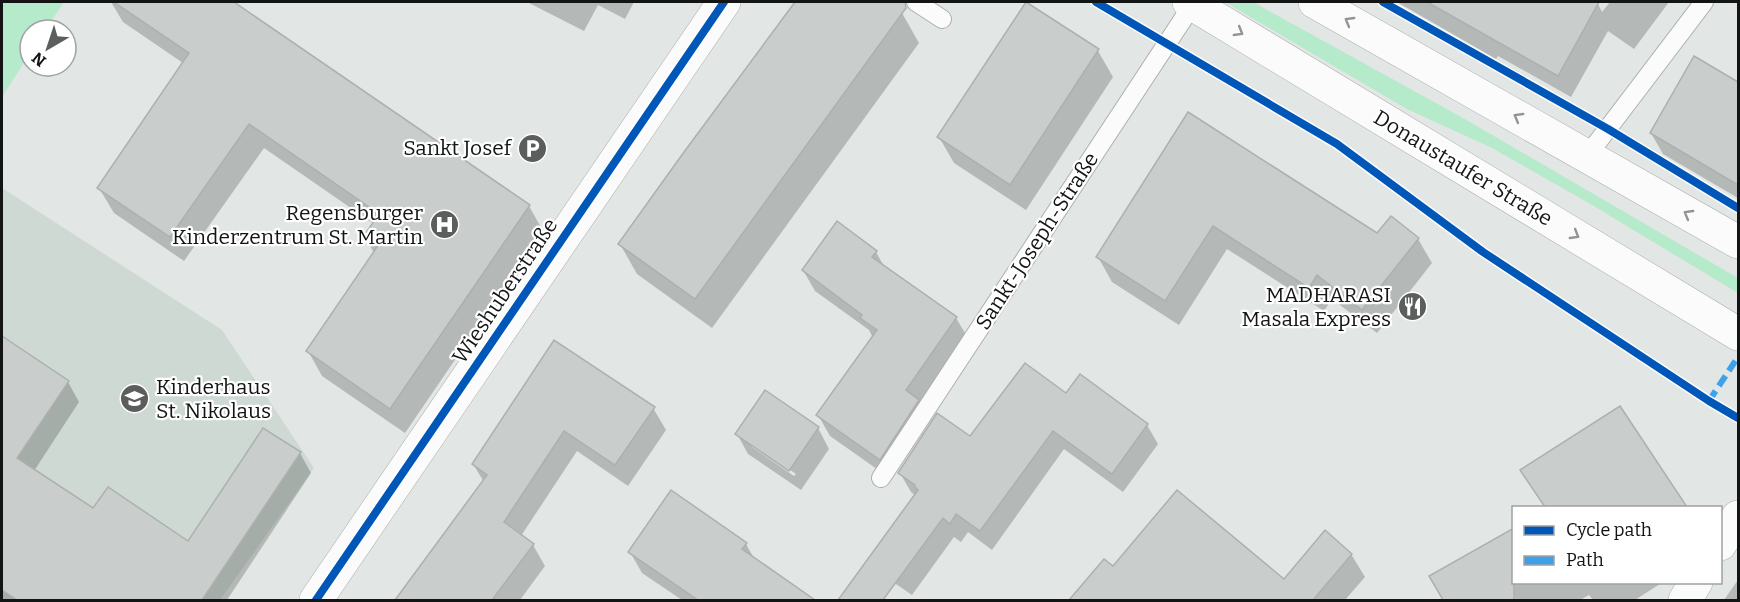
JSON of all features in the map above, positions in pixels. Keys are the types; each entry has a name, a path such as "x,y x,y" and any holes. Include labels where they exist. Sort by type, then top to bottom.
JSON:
{"street":[{"name":"Wieshuberstraße","path":"316,600 724,2"},
{"path":"1315,2 1738,243"},
{"name":"Donaustaufer Straße","path":"1191,3 1738,334"},
{"path":"1722,541 1738,517"},
{"path":"1685,600 1695,584"}],"lane":[{"path":"916,2 942,19"},
{"path":"1587,156 1704,2"},
{"name":"Sankt-Joseph-Straße","path":"881,478 1191,3"}],"shaded area":[{"name":"Kinderhaus St. Nikolaus","path":"2,188 222,330 314,468 220,600 2,600"}],"green space":[{"path":"2,2 64,2 53,18 18,18 18,72 2,97"},
{"path":"1225,2 1253,2 1463,118 1738,278 1738,293 1492,148 1407,109"}],"building":[{"path":"114,2 234,2 530,205 390,409 306,351 377,247 363,237 379,214 249,124 170,237 97,188 189,53"},
{"path":"795,2 905,2 906,8 695,299 618,244"},
{"path":"1026,2 1099,49 1010,185 937,137"},
{"path":"1427,2 1599,2 1558,76"},
{"path":"1694,56 1738,82 1738,185 1650,133"},
{"path":"1188,112 1377,233 1391,216 1419,238 1362,310 1317,275 1309,288 1213,226 1165,301 1096,257"},
{"path":"837,221 877,251 872,257 957,317 906,390 919,400 880,460 816,415 877,330 860,318 862,315 802,270"},
{"name":"Kinderhaus St. Nikolaus","path":"2,336 69,381 17,458 93,508 108,487 188,541 263,428 301,452 202,600 17,600 2,590"},
{"path":"554,340 655,407 615,465 564,431 504,522 534,544 492,600 395,600 487,475 472,464"},
{"path":"1025,363 1066,393 1080,374 1148,424 1112,474 1053,431 980,531 956,514 950,524 943,518 883,600 838,600 918,490 915,485 898,473 937,413 970,436"},
{"path":"765,390 819,427 789,471 735,434"},
{"path":"1620,406 1686,506 1544,506 1520,470"},
{"path":"671,490 747,543 742,549 815,600 698,600 628,552"},
{"path":"1177,490 1284,579 1325,530 1352,554 1313,600 1069,600 1104,559 1113,566"},
{"path":"1512,529 1514,600 1443,600 1429,576"}],"marked path":[{"path":"1709,401 1738,357"}],"cycle path":[{"path":"316,600 724,2"},
{"path":"1096,2 1337,144 1483,252 1738,418"},
{"path":"1383,2 1608,129 1738,208"}],"place":[{"name":"Sankt Josef","path":"532,148"},
{"name":"Regensburger Kinderzentrum St. Martin","path":"444,225"},
{"name":"MADHARASI Masala Express","path":"1412,307"},
{"name":"Kinderhaus St. Nikolaus","path":"135,399"}]}
